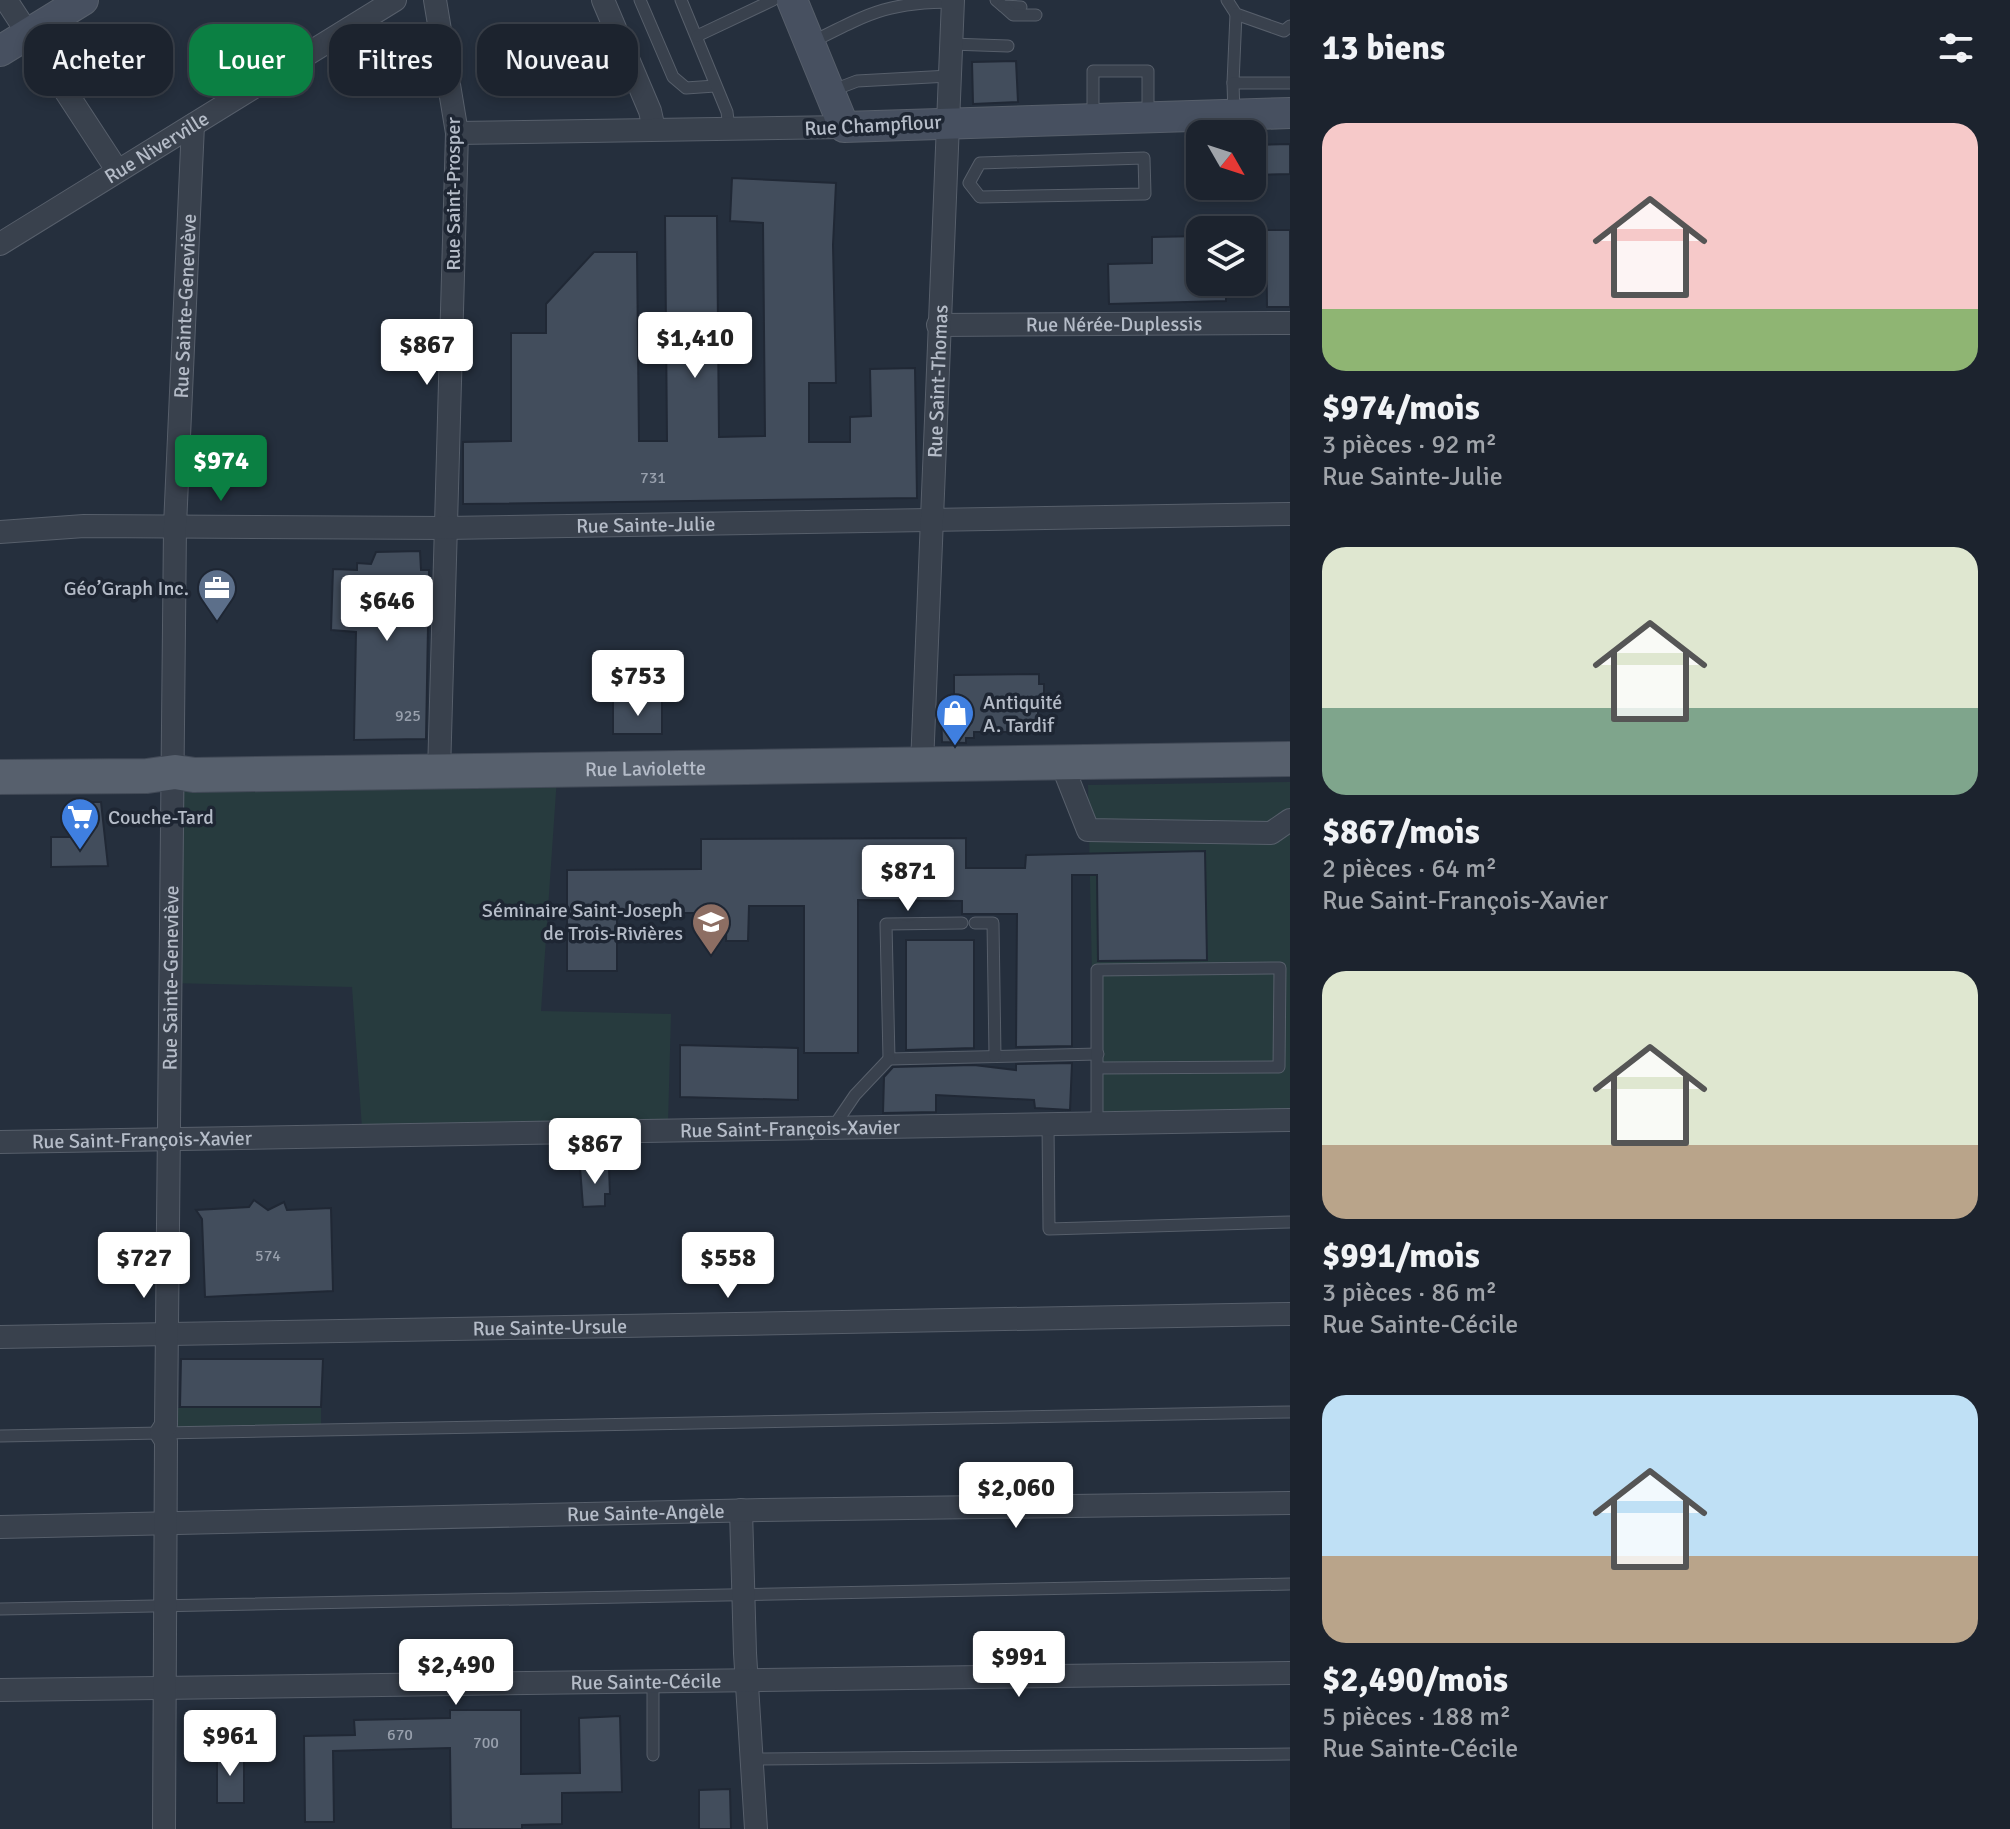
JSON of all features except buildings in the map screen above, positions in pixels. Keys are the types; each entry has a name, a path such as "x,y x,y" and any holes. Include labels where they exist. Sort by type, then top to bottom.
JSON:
{"main road":[{"path":"43,24 83,0"},
{"path":"792,0 844,127"},
{"path":"0,51 24,36"},
{"name":"Rue Champflour","path":"844,127 947,121 1290,113"},
{"name":"Rue Laviolette","path":"0,777 147,776 175,772 194,775 439,773 1290,759"}],"street":[{"path":"6,0 24,29"},
{"name":"Rue Niverville","path":"0,244 395,0"},
{"name":"Rue Saint-Prosper","path":"435,0 457,133 439,773"},
{"path":"603,0 650,111 654,129"},
{"name":"Rue Saint-Thomas","path":"922,765 944,182 955,1"},
{"path":"68,96 117,170"},
{"name":"Rue Sainte-Geneviève","path":"164,1829 166,1441 161,1433 166,1425 171,810 175,772 175,526 193,125"},
{"name":"Rue Champflour","path":"457,133 844,127"},
{"name":"Rue Nérée-Duplessis","path":"938,325 1290,323"},
{"name":"Rue Sainte-Julie","path":"0,532 84,526 446,528 1290,514"},
{"path":"1061,762 1088,830 1271,833 1290,820"},
{"name":"Rue Saint-François-Xavier","path":"0,1142 1290,1120"},
{"name":"Rue Sainte-Ursule","path":"0,1337 1290,1314"},
{"name":"Rue Sainte-Angèle","path":"0,1527 741,1510 1290,1503"},
{"path":"741,1510 756,1829"},
{"name":"Rue Sainte-Cécile","path":"0,1690 1290,1673"}],"lane":[{"path":"640,0 673,77 686,88 715,86"},
{"path":"681,0 727,112 729,128"},
{"path":"697,36 773,0"},
{"path":"1227,0 1236,14 1234,115"},
{"path":"811,42 891,5 955,1"},
{"path":"1000,3 1021,7"},
{"path":"1000,3 1013,15 1036,15"},
{"path":"1236,14 1284,31 1290,26"},
{"path":"951,44 1008,46"},
{"path":"1093,119 1093,71 1148,71 1148,118"},
{"path":"830,91 857,81 949,76"},
{"path":"1233,83 1290,83"},
{"path":"944,182 969,183 980,197 1145,194 1144,158 980,163 969,183"},
{"path":"833,1128 855,1095 889,1059 886,924 962,923"},
{"path":"975,923 993,923 995,1056"},
{"path":"1097,1123 1097,970 1280,968 1279,1067 1098,1068"},
{"path":"889,1059 1098,1054"},
{"path":"1048,1124 1049,1229 1290,1222"},
{"path":"0,1436 1290,1412"},
{"path":"0,1609 1290,1584"},
{"path":"653,1681 653,1755"},
{"path":"752,1759 1290,1754"}],"green space":[{"path":"175,772 557,777 541,1011 671,1014 668,1124 362,1128 352,987 169,983"},
{"path":"1290,782 1290,1112 1095,1116 1088,785"},
{"path":"321,1407 321,1428 161,1431 161,1408"}],"place":[{"name":"Géo’Graph Inc.","path":"217,622"},
{"name":"Antiquité A. Tardif","path":"955,747"},
{"name":"Couche-Tard","path":"80,851"},
{"name":"Séminaire Saint-Joseph de Trois‑Rivières","path":"711,956"}]}
